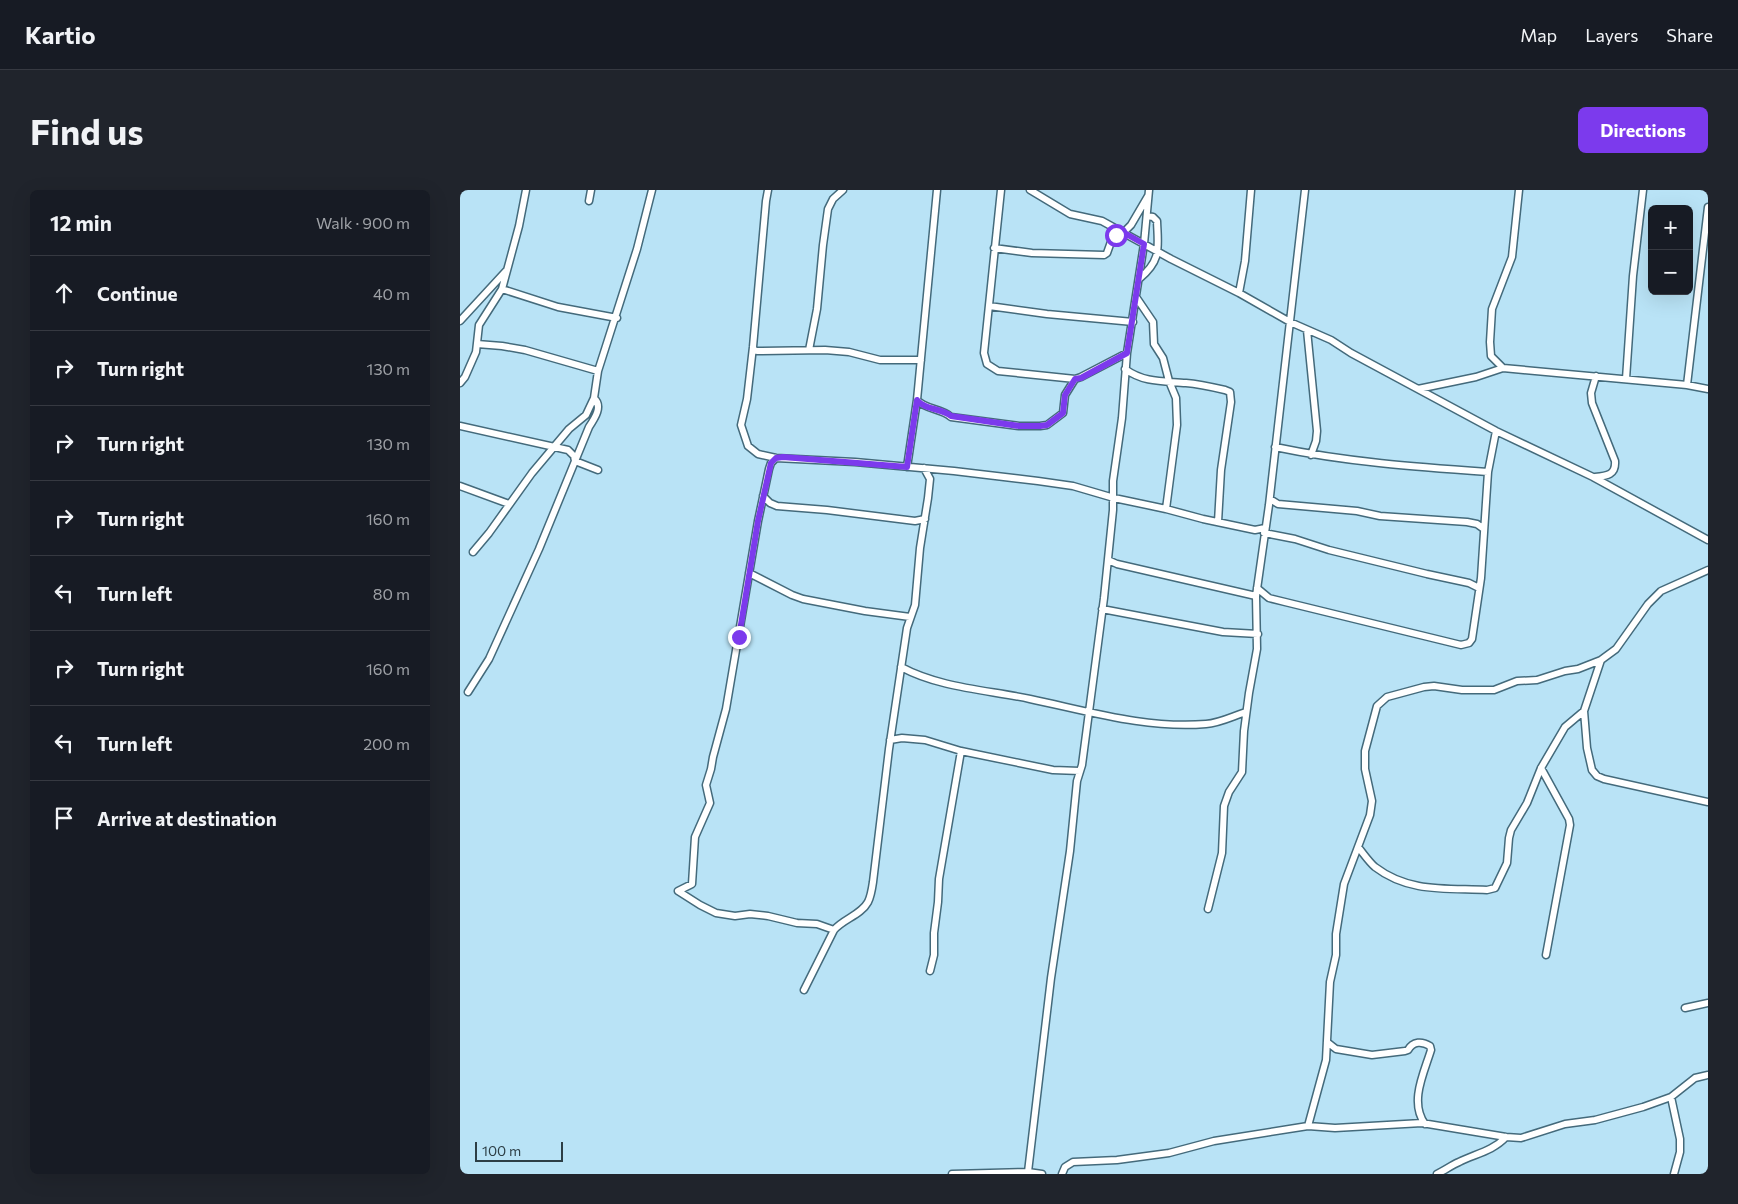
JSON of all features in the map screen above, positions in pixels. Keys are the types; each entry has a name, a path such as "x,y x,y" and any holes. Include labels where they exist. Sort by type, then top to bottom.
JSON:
{"street":[{"path":"460,383 465,377 476,352 479,325 502,289 509,268 526,190"},
{"path":"589,201 591,190"},
{"path":"473,552 532,473 569,429 586,415 594,398 598,371 617,318 652,190"},
{"path":"768,190 753,347 747,399 741,426 748,446 758,454 776,458 855,462 944,470 1073,486 1114,498 1295,539 1329,550 1469,583 1479,588"},
{"path":"809,350 817,309 828,208 833,198 842,190"},
{"path":"907,467 917,400 937,190"},
{"path":"1001,190 984,354 985,360 998,372 1075,379 1081,378 1127,353"},
{"path":"1030,190 1070,214 1102,220 1290,322 1331,340 1351,353 1496,431 1593,477 1708,540"},
{"path":"1239,293 1245,261 1251,190"},
{"path":"1208,909 1222,853 1224,806 1229,792 1242,772 1246,712 1257,649 1256,596 1270,499 1305,190"},
{"path":"1502,368 1491,356 1492,309 1512,257 1519,190"},
{"path":"1626,379 1633,276 1643,190"},
{"path":"994,248 1032,253 1104,255 1107,253 1112,239 1131,225 1149,193"},
{"path":"1028,1172 1051,978 1102,609 1114,498 1113,481 1122,418 1125,369 1144,244 1149,193"},
{"path":"1688,385 1708,207"},
{"path":"1139,279 1150,270 1155,262 1158,251 1157,220 1147,216"},
{"path":"460,321 509,268"},
{"path":"502,289 558,306 617,318"},
{"path":"1136,297 1153,322 1154,344 1163,358 1176,398 1177,425 1166,509"},
{"path":"989,306 1047,314 1132,322"},
{"path":"1307,330 1316,431 1316,441 1311,455"},
{"path":"477,344 525,350 598,371"},
{"path":"753,347 757,351 809,350 849,352 880,360 921,360"},
{"path":"1418,389 1476,377 1502,368 1688,385 1708,389"},
{"path":"1125,369 1147,380 1169,381 1230,392 1221,470 1218,522"},
{"path":"1593,477 1613,473 1616,468 1592,403 1591,393 1596,376"},
{"path":"917,400 923,406 943,411 951,416 1019,426 1040,426 1047,425 1063,413 1065,395 1075,379"},
{"path":"468,692 489,659 539,549 598,407 598,403 594,398"},
{"path":"460,426 556,446 568,450 574,456 575,461"},
{"path":"1257,588 1273,599 1461,645 1469,643 1472,640 1481,576 1488,472 1496,431"},
{"path":"1275,447 1311,455 1394,465 1488,472"},
{"path":"776,458 771,463 763,496 726,708 706,785 710,803 695,837 692,884 678,890 716,913 735,916 750,914 768,916 797,924 817,924 834,930"},
{"path":"575,461 598,470"},
{"path":"804,990 834,930 838,925 860,912 868,903 874,882 890,740 910,617 915,605 920,548 930,479 924,468"},
{"path":"930,479 944,470"},
{"path":"460,486 508,504"},
{"path":"763,496 770,503 777,506 915,521 925,518"},
{"path":"1270,499 1278,504 1357,511 1380,516 1467,522 1477,524 1484,529"},
{"path":"1268,509 1278,504"},
{"path":"1255,530 1264,533"},
{"path":"1108,560 1256,596"},
{"path":"1308,1126 1326,1060 1330,982 1336,955 1336,934 1344,884 1370,815 1372,801 1365,769 1365,750 1377,706 1387,697 1424,687 1494,690 1517,681 1537,680 1578,669 1601,660 1616,649 1648,604 1661,591 1708,570"},
{"path":"749,573 803,599 910,617"},
{"path":"1469,583 1481,576"},
{"path":"1102,609 1223,632 1258,634"},
{"path":"1601,660 1584,711 1587,748 1592,770 1597,776 1604,779 1708,802"},
{"path":"901,667 915,675 959,686 1140,722 1207,724 1246,712"},
{"path":"1358,847 1374,867 1404,883 1416,887 1487,890 1495,888 1507,863 1511,830 1527,803 1541,768 1565,727 1584,711"},
{"path":"890,740 902,738 925,740 961,751 1053,770 1080,771"},
{"path":"930,972 934,955 939,879 961,751"},
{"path":"1541,768 1569,819 1570,825 1546,955"},
{"path":"1685,1008 1708,1003"},
{"path":"1327,1042 1336,1048 1378,1055 1408,1050 1411,1044 1416,1042 1430,1046 1431,1050 1418,1096 1417,1108 1425,1124"},
{"path":"1062,1174 1065,1167 1073,1162 1117,1160 1170,1153 1214,1141 1308,1126 1335,1128 1410,1123 1521,1138 1565,1124 1595,1120 1642,1107 1671,1097 1695,1078 1708,1075"},
{"path":"1671,1097 1680,1140 1680,1152 1674,1174"},
{"path":"1438,1174 1459,1162 1489,1150 1506,1137"},
{"path":"952,1174 1028,1172 1042,1174"}],"route":[{"path":"739,637 758,521 771,463 776,458 783,457 907,467 917,400 923,406 943,411 958,418 1019,426 1047,425 1063,413 1065,395 1075,379 1081,378 1127,353 1144,244 1121,231 1116,235"}]}
